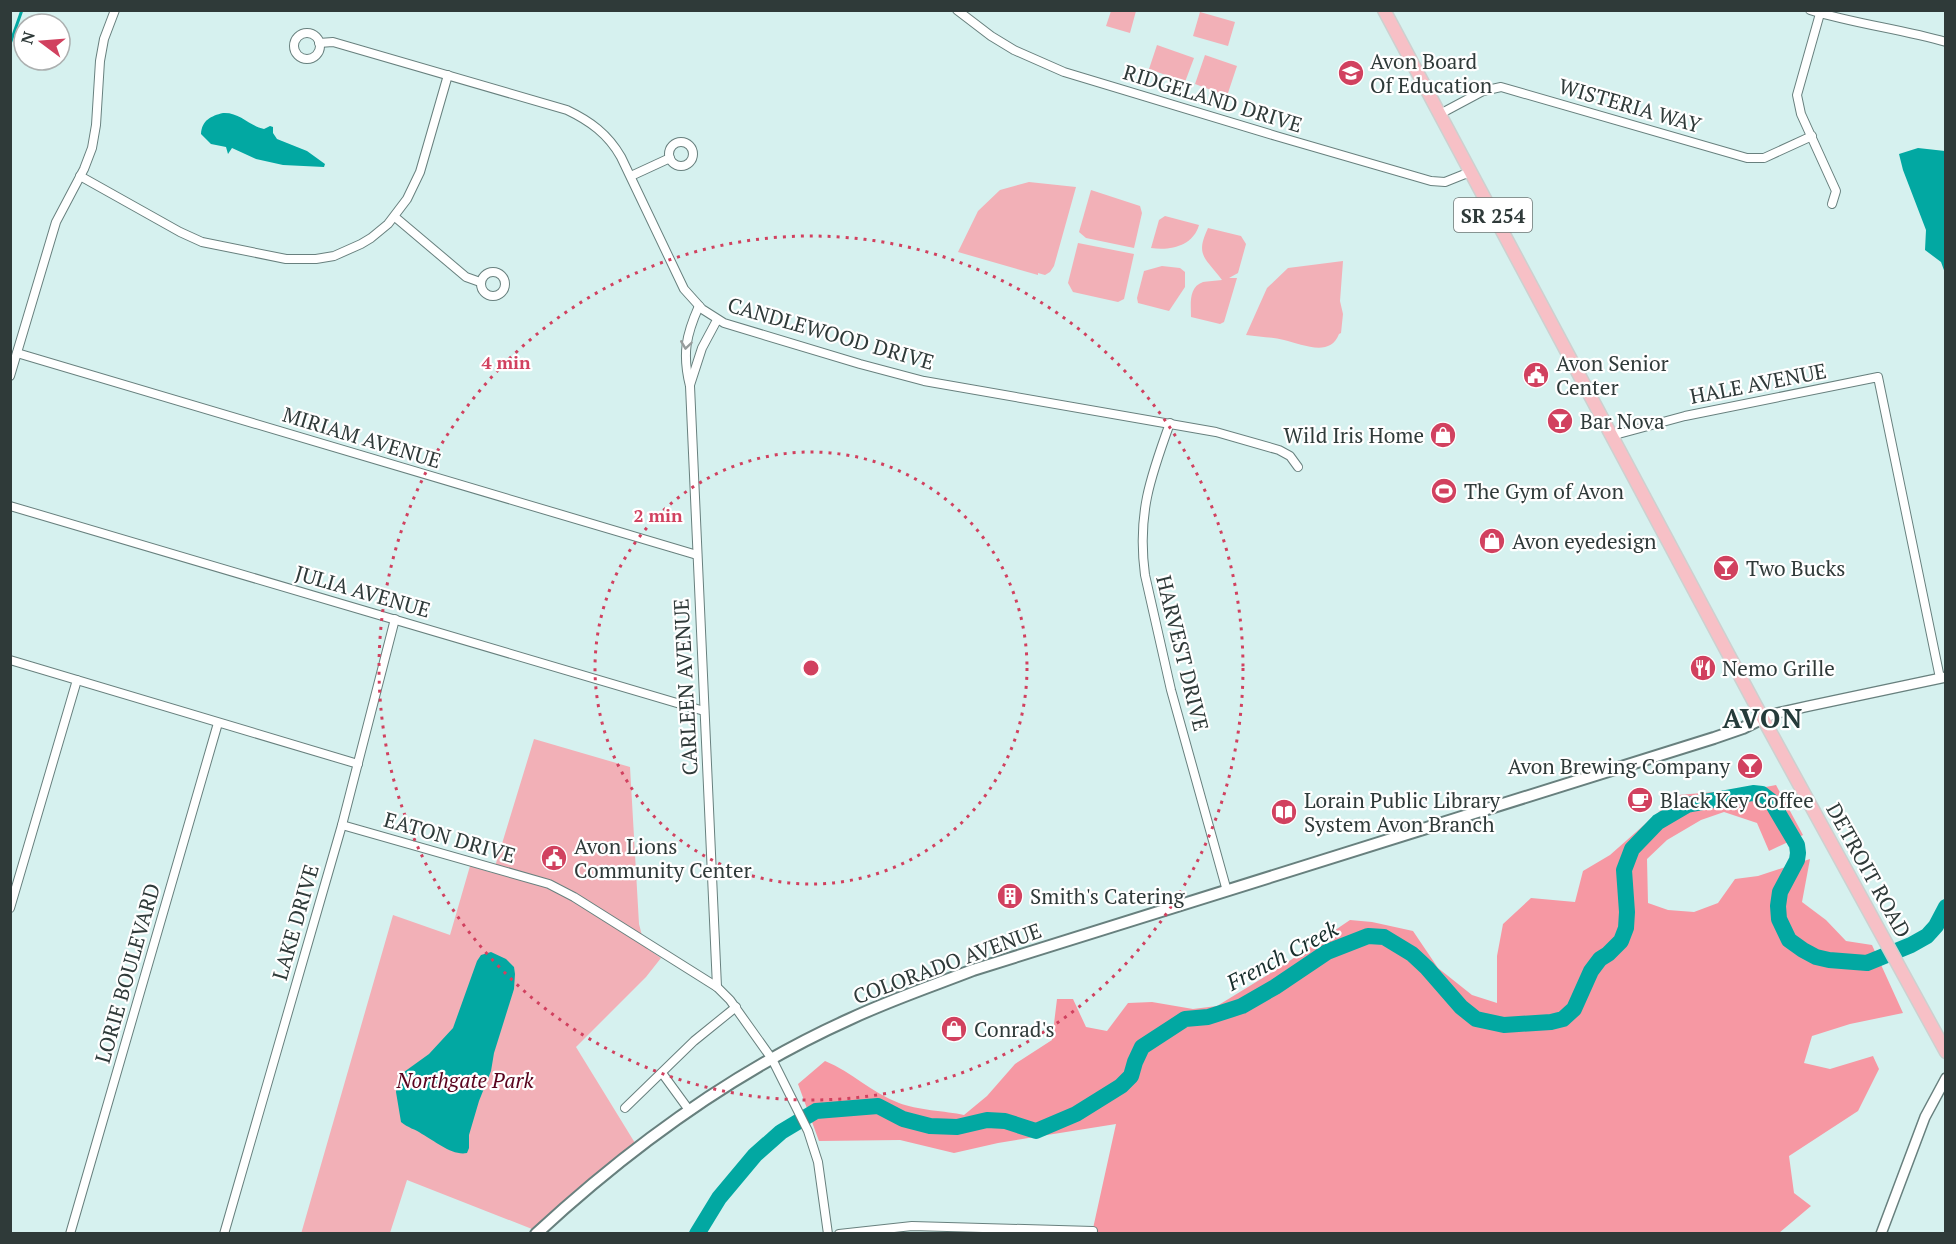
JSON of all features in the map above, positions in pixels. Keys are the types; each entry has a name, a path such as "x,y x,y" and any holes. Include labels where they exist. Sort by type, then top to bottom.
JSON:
{"main road":[{"name":"DETROIT ROAD","path":"1384,10 1763,718 1946,1052"},
{"name":"COLORADO AVENUE","path":"537,1233 601,1175 689,1110 772,1059 849,1019 946,980 1743,729 1763,718"}],"street":[{"path":"10,376 56,222 90,155 94,139 99,61 104,39 115,10"},
{"name":"RIDGELAND DRIVE","path":"957,10 1014,50 1038,62 1077,76 1431,181 1445,182 1470,171"},
{"path":"1810,10 1843,20 1946,42"},
{"path":"1820,12 1797,95 1798,106 1836,191 1832,204"},
{"name":"CANDLEWOOD DRIVE","path":"320,44 333,42 567,110 595,125 612,143 631,176 679,281 699,306 717,320 730,326 924,381 1216,432 1285,453 1298,467"},
{"path":"80,176 202,242 286,259 316,259 343,253 371,238 395,217 407,199 420,172 448,75"},
{"name":"WISTERIA WAY","path":"1440,114 1483,91 1501,87 1746,158 1764,158 1812,136"},
{"path":"631,176 670,158"},
{"path":"395,217 466,277 480,282"},
{"name":"CARLEEN AVENUE","path":"699,306 689,330 685,365 690,386 717,987"},
{"name":"CARLEEN AVENUE","path":"690,386 702,348 717,320"},
{"name":"MIRIAM AVENUE","path":"17,353 697,555"},
{"name":"HALE AVENUE","path":"1611,436 1685,416 1878,377 1943,677"},
{"name":"HARVEST DRIVE","path":"1170,423 1144,503 1142,557 1171,690 1227,891"},
{"name":"JULIA AVENUE","path":"10,506 704,711"},
{"name":"LAKE DRIVE","path":"224,1233 342,825 395,619"},
{"path":"10,660 358,764"},
{"path":"1763,718 1943,677"},
{"path":"10,908 77,680"},
{"name":"LORIE BOULEVARD","path":"70,1233 218,723"},
{"name":"EATON DRIVE","path":"342,825 549,884 574,897 717,987 736,1007 772,1059 808,1131 817,1156 828,1233"},
{"path":"625,1108 706,1031 736,1007"},
{"path":"662,1073 689,1110"},
{"path":"1881,1233 1925,1118 1946,1078"},
{"path":"839,1233 907,1226 1003,1231 1093,1231"}],"green space":[{"path":"1111,11 1136,11 1130,33 1106,26"},
{"path":"1200,12 1235,22 1228,46 1193,36"},
{"path":"1157,45 1194,58 1185,82 1149,69"},
{"path":"1205,55 1237,66 1227,96 1195,84"},
{"path":"1029,182 1076,187 1054,266 1050,272 1045,275 1038,273 1038,275 958,252 978,211 1000,190"},
{"path":"1091,190 1140,206 1142,213 1134,248 1086,238 1079,232"},
{"path":"1165,216 1199,225 1192,238 1180,246 1166,249 1151,248 1159,220"},
{"path":"1208,228 1241,236 1246,244 1238,273 1229,278 1237,278 1224,322 1220,324 1191,317 1191,297 1198,284 1222,280 1202,251"},
{"path":"1078,243 1134,254 1124,299 1118,302 1073,292 1068,283"},
{"path":"1343,261 1340,301 1343,314 1341,333 1329,346 1315,348 1279,339 1246,335 1267,288 1288,268"},
{"path":"1162,266 1180,268 1185,272 1185,287 1169,311 1138,303 1137,298 1144,271"},
{"name":"Northgate Park","path":"534,739 630,767 639,924 645,947 661,958 646,977 576,1047 635,1143 590,1178 532,1229 407,1180 390,1233 301,1234 393,915 450,935 470,866 493,873"}],"shaded area":[{"path":"1776,785 1803,835 1769,851 1757,823 1724,812 1701,820 1667,840 1647,859 1648,903 1668,910 1694,912 1718,903 1735,879 1758,876 1810,859 1802,902 1826,920 1846,941 1872,945 1903,1013 1850,1024 1812,1036 1804,1063 1830,1069 1873,1056 1879,1069 1858,1111 1789,1156 1794,1193 1811,1206 1779,1233 1092,1233 1116,1124 998,1143 954,1153 900,1140 819,1141 798,1084 825,1061 899,1103 964,1115 987,1096 1015,1064 1052,1040 1057,999 1073,999 1086,1027 1107,1031 1128,1003 1152,1002 1193,1009 1217,1006 1350,920 1372,922 1413,931 1438,968 1472,995 1497,1003 1497,956 1503,924 1531,898 1575,902 1583,871 1610,855 1678,795 1735,793"}],"water":[{"path":"229,113 264,129 273,127 273,133 277,139 307,151 325,164 324,167 283,165 256,159 232,148 228,154 226,147 211,144 201,134 203,125 208,119"},
{"path":"1918,148 1945,151 1945,273 1941,262 1925,250 1926,230 1899,154"},
{"path":"491,952 506,959 514,967 514,989 494,1053 491,1071 469,1135 469,1148 467,1153 461,1153 444,1147 401,1122 396,1092 397,1082 404,1072 429,1054 453,1028 477,961 481,955"}],"waterway":[{"path":"10,44 22,10"},
{"name":"French Creek","path":"697,1234 719,1198 755,1155 781,1132 816,1111 878,1106 903,1119 930,1126 957,1127 987,1120 1005,1121 1036,1131 1076,1114 1121,1086 1131,1076 1142,1047 1185,1019 1208,1017 1242,1006 1327,952 1368,936 1384,937 1412,954 1461,1007 1476,1019 1504,1025 1563,1019 1574,1009 1591,971 1600,959 1621,941 1626,928 1627,912 1624,870 1632,849 1658,822 1687,805 1753,793 1762,794 1771,801 1797,845 1798,853 1797,860 1780,892 1779,919 1789,940 1816,957 1867,963 1927,936 1936,926 1946,907"}],"place":[{"name":"Avon Board Of Education","path":"1351,73"},
{"name":"Avon Senior Center","path":"1536,375"},
{"name":"Bar Nova","path":"1560,421"},
{"name":"Wild Iris Home","path":"1443,435"},
{"name":"The Gym of Avon","path":"1444,491"},
{"name":"Avon eyedesign","path":"1492,541"},
{"name":"Two Bucks","path":"1726,568"},
{"name":"Nemo Grille","path":"1703,668"},
{"name":"Avon Brewing Company","path":"1750,766"},
{"name":"Black Key Coffee","path":"1640,800"},
{"name":"Lorain Public Library System Avon Branch","path":"1284,812"},
{"name":"Avon Lions Community Center","path":"554,858"},
{"name":"Smith's Catering","path":"1010,896"},
{"name":"Conrad's","path":"954,1029"}],"district":[{"name":"AVON","path":"1763,718"}]}
